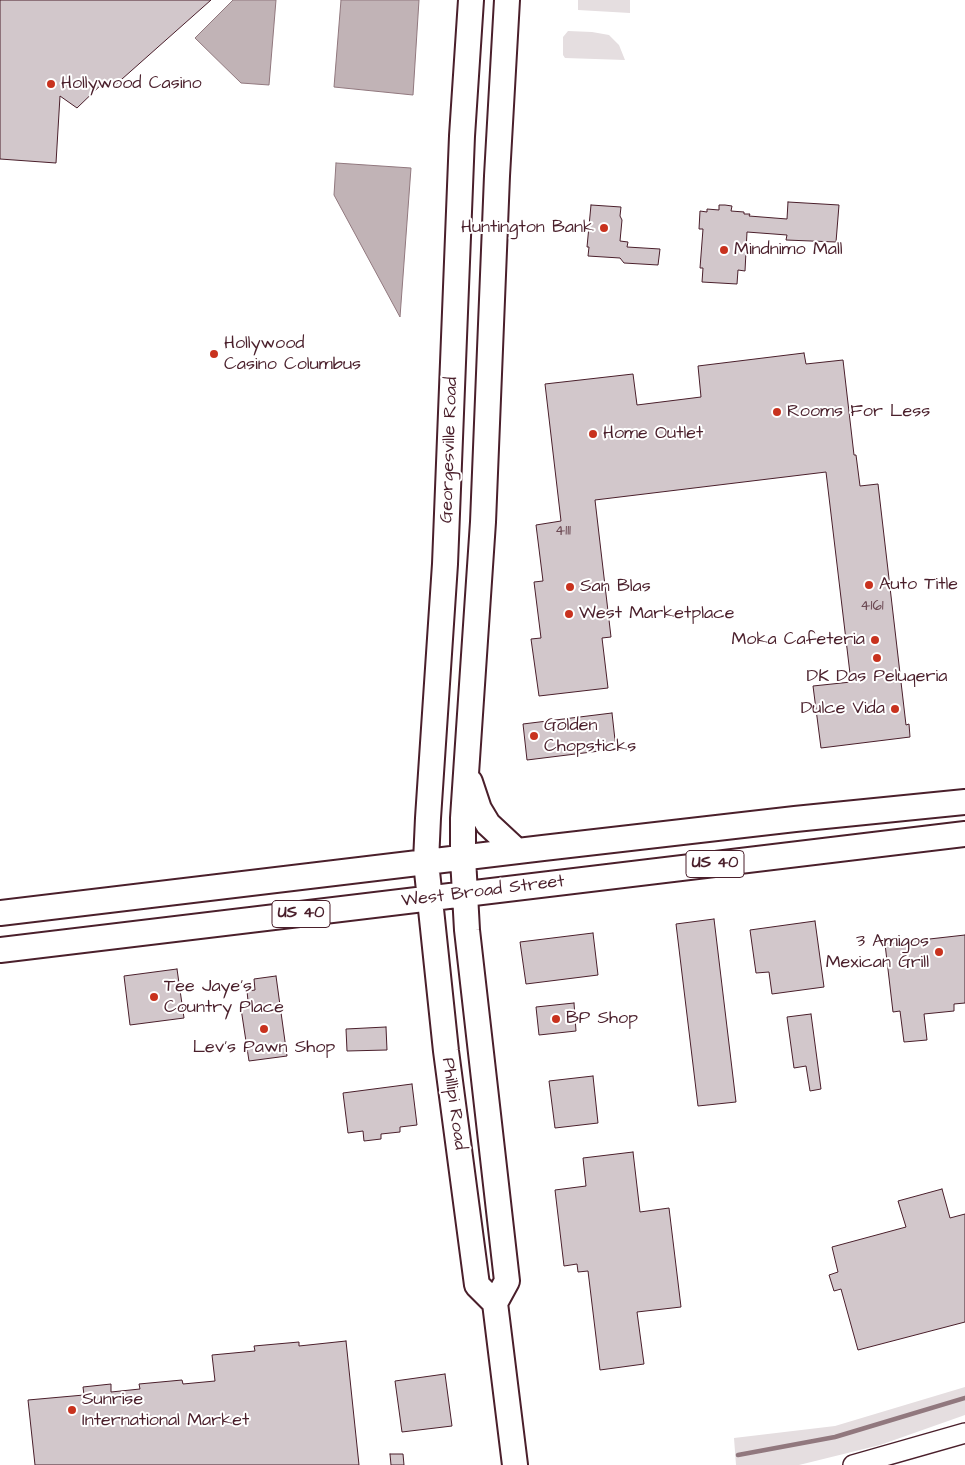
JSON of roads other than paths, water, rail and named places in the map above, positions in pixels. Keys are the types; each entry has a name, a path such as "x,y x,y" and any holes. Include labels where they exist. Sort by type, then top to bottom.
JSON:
{"main road":[{"name":"Georgesville Road","path":"430,899 426,862 428,818 445,564 462,144 471,0"},
{"name":"Georgesville Road","path":"464,895 462,858 463,818 483,522 497,176 508,0"},
{"path":"466,771 479,809 488,824 516,851"},
{"name":"West Broad Street","path":"0,913 516,851 955,802"},
{"path":"688,868 724,851 860,836 897,824 930,819 955,802"},
{"name":"West Broad Street","path":"0,950 688,868 960,830"},
{"name":"Phillipi Road","path":"430,899 448,1069 478,1284 495,1303 507,1281 464,895"},
{"path":"495,1303 515,1465"}],"street":[{"path":"853,1465 965,1433"}],"waterway":[{"path":"738,1455 835,1437 965,1398"}],"place":[{"name":"Hollywood Casino","path":"51,84"},
{"name":"Huntington Bank","path":"604,228"},
{"name":"Mindnimo Mall","path":"724,250"},
{"name":"Hollywood Casino Columbus","path":"214,354"},
{"name":"Rooms For Less","path":"777,412"},
{"name":"Home Outlet","path":"593,434"},
{"name":"Auto Title","path":"869,585"},
{"name":"San Blas","path":"570,587"},
{"name":"West Marketplace","path":"569,614"},
{"name":"Moka Cafeteria","path":"875,640"},
{"name":"DK Das Peluqeria","path":"877,658"},
{"name":"Dulce Vida","path":"895,709"},
{"name":"Golden Chopsticks","path":"534,736"},
{"name":"3 Amigos Mexican Grill","path":"939,952"},
{"name":"Tee Jaye's Country Place","path":"154,997"},
{"name":"BP Shop","path":"556,1019"},
{"name":"Lev's Pawn Shop","path":"264,1029"},
{"name":"Sunrise International Market","path":"72,1410"}]}
